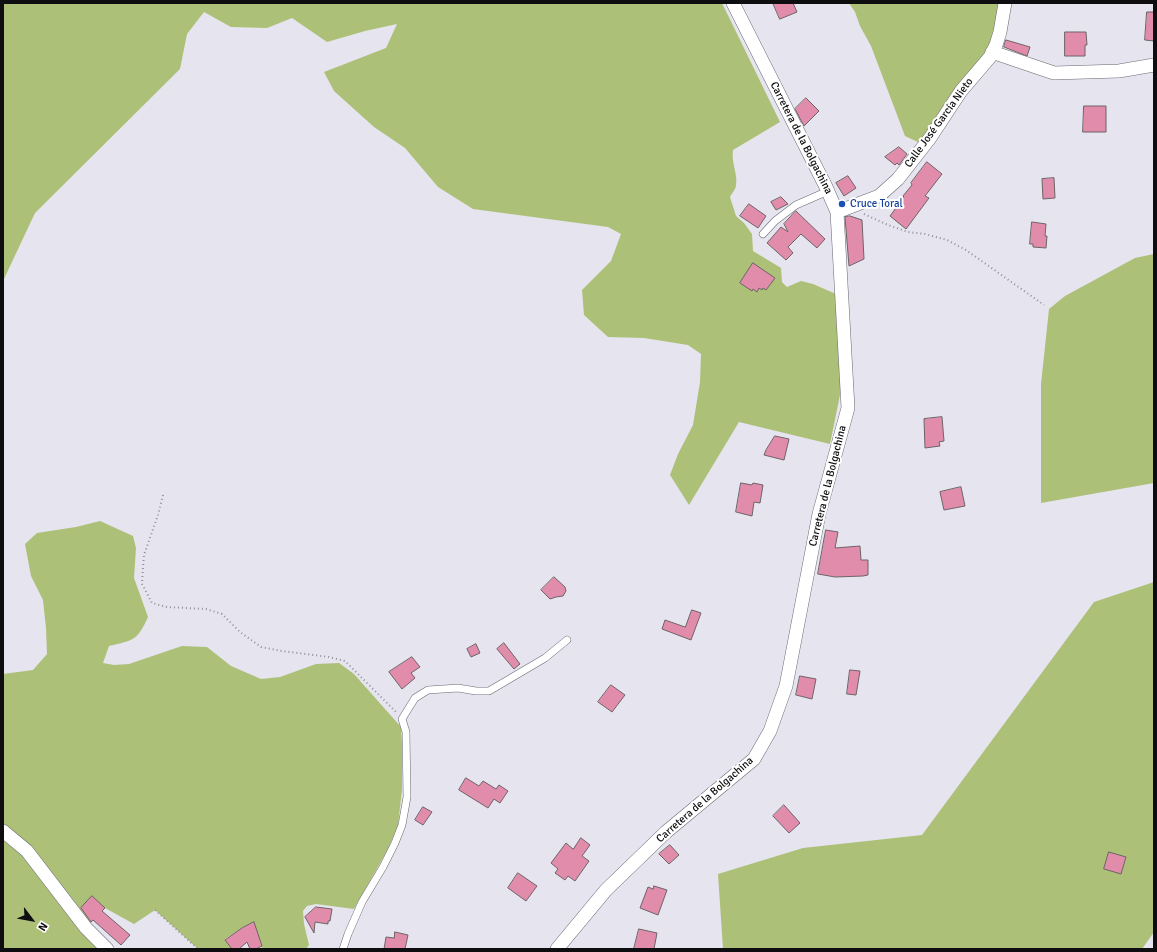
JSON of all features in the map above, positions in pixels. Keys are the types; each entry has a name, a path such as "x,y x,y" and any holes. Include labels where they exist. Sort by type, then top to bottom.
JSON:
{"street":[{"name":"Carretera de la Bolgachina","path":"556,949 606,890 666,832 754,759 770,731 786,686 819,514 848,408 837,212 828,191 733,3"},
{"name":"Calle José García Nieto","path":"837,212 878,196 898,179 930,138 961,91 992,52 1000,32 1005,3"},
{"path":"992,52 1054,73 1119,71 1154,65"},
{"path":"3,831 27,851 86,928 107,949"}],"lane":[{"path":"763,234 775,221 796,205 828,191"},
{"path":"343,949 362,902 386,861 402,825 407,797 407,783 406,732 402,718 414,698 428,690 458,688 476,691 490,691 545,658 567,640"}],"path":[{"path":"853,206 867,216 888,225 908,232 925,234 947,240 966,250 1044,305"},
{"path":"163,495 158,515 144,555 142,584 152,603 167,607 206,609 222,614 240,632 261,647 329,657 345,661 402,718"},
{"path":"155,910 198,949"}],"green space":[{"path":"3,3 722,3 780,122 733,150 736,181 735,188 730,197 736,216 744,223 752,234 753,251 781,268 782,282 787,287 801,281 813,284 836,294 842,385 830,444 739,422 689,505 670,475 678,454 693,425 700,382 701,354 688,345 644,338 608,337 584,315 582,290 611,261 621,234 608,227 473,209 438,187 405,148 374,127 334,91 324,72 386,48 397,24 327,42 292,18 267,28 231,27 204,12 187,34 180,69 35,213 3,281"},
{"path":"849,3 1000,3 994,41 920,143 905,136 871,46 860,26 855,12"},
{"path":"1154,254 1154,483 1041,503 1041,384 1049,309 1065,296 1135,258"},
{"path":"100,521 133,536 136,548 134,578 148,617 141,631 134,638 129,641 109,646 103,663 114,665 129,664 182,646 207,647 231,666 261,679 280,677 316,664 339,663 354,674 401,727 402,790 398,825 388,849 354,909 316,904 307,906 303,911 304,924 309,945 306,949 264,949 261,947 253,922 225,939 232,949 198,949 155,910 134,924 105,908 86,928 107,949 3,949 3,674 33,670 47,654 43,600 31,576 25,544 37,533 76,527"},
{"path":"1154,582 1154,932 1142,949 723,949 718,874 803,848 922,835 1094,602"}],"building":[{"path":"773,3 793,3 797,12 780,19"},
{"path":"1147,12 1154,12 1154,41 1145,40"},
{"path":"1065,32 1086,32 1087,45 1085,45 1085,56 1065,56"},
{"path":"1006,40 1030,47 1027,56 1004,47"},
{"path":"806,98 819,111 804,126 795,109"},
{"path":"1084,106 1106,106 1106,132 1083,132"},
{"path":"899,147 907,154 899,165 897,163 895,165 885,157"},
{"path":"927,162 942,174 925,196 929,198 906,229 890,216 912,185 911,183"},
{"path":"848,176 856,188 844,196 836,183"},
{"path":"1054,178 1055,198 1043,199 1042,179"},
{"path":"781,197 788,204 776,210 771,202"},
{"path":"749,204 766,216 758,228 740,216"},
{"path":"796,211 825,239 817,248 801,234 788,247 793,253 786,260 767,243 781,227 788,232 784,224"},
{"path":"850,216 862,220 864,259 849,266 845,217"},
{"path":"1032,222 1046,224 1046,248 1033,247 1033,244 1030,244"},
{"path":"753,263 775,278 766,290 759,288 757,292 753,289 752,291 740,283"},
{"path":"942,417 944,441 939,442 940,446 925,448 924,419"},
{"path":"775,436 789,439 784,460 764,455"},
{"path":"741,483 763,485 760,503 754,502 752,516 736,512"},
{"path":"961,487 965,506 944,510 940,492"},
{"path":"826,530 838,532 835,548 860,546 861,560 868,560 868,575 835,577 818,574"},
{"path":"554,577 565,587 566,591 563,596 550,599 541,590"},
{"path":"692,610 701,613 691,640 662,629 665,620 685,627"},
{"path":"504,643 520,664 514,669 497,649"},
{"path":"476,644 480,653 471,657 467,649"},
{"path":"412,657 420,667 411,673 415,678 402,689 389,672"},
{"path":"850,670 860,671 856,695 847,694"},
{"path":"800,676 816,679 812,699 796,695"},
{"path":"611,685 625,695 612,712 598,702"},
{"path":"466,778 479,786 483,781 496,789 499,785 508,791 500,803 494,799 488,808 459,790"},
{"path":"784,805 800,823 789,833 773,816"},
{"path":"423,807 432,812 423,825 415,820"},
{"path":"581,838 590,845 582,856 589,861 575,881 568,876 565,880 555,873 558,869 551,863 566,843 573,849"},
{"path":"670,845 679,855 669,864 659,854"},
{"path":"1109,852 1126,857 1121,874 1104,869"},
{"path":"518,873 537,886 526,901 508,888"},
{"path":"654,886 667,890 658,915 640,908 648,887 653,889"},
{"path":"92,896 105,908 102,911 130,935 121,945 93,920 91,922 81,908"},
{"path":"316,907 332,909 328,924 315,922 314,933 305,917"},
{"path":"254,922 262,946 256,949 250,949 247,942 239,949 232,949 225,940 242,928"},
{"path":"639,929 657,933 654,949 634,949"},
{"path":"395,932 408,935 405,949 384,949 386,937 394,938"}],"place":[{"name":"Cruce Toral","path":"842,204"}]}
